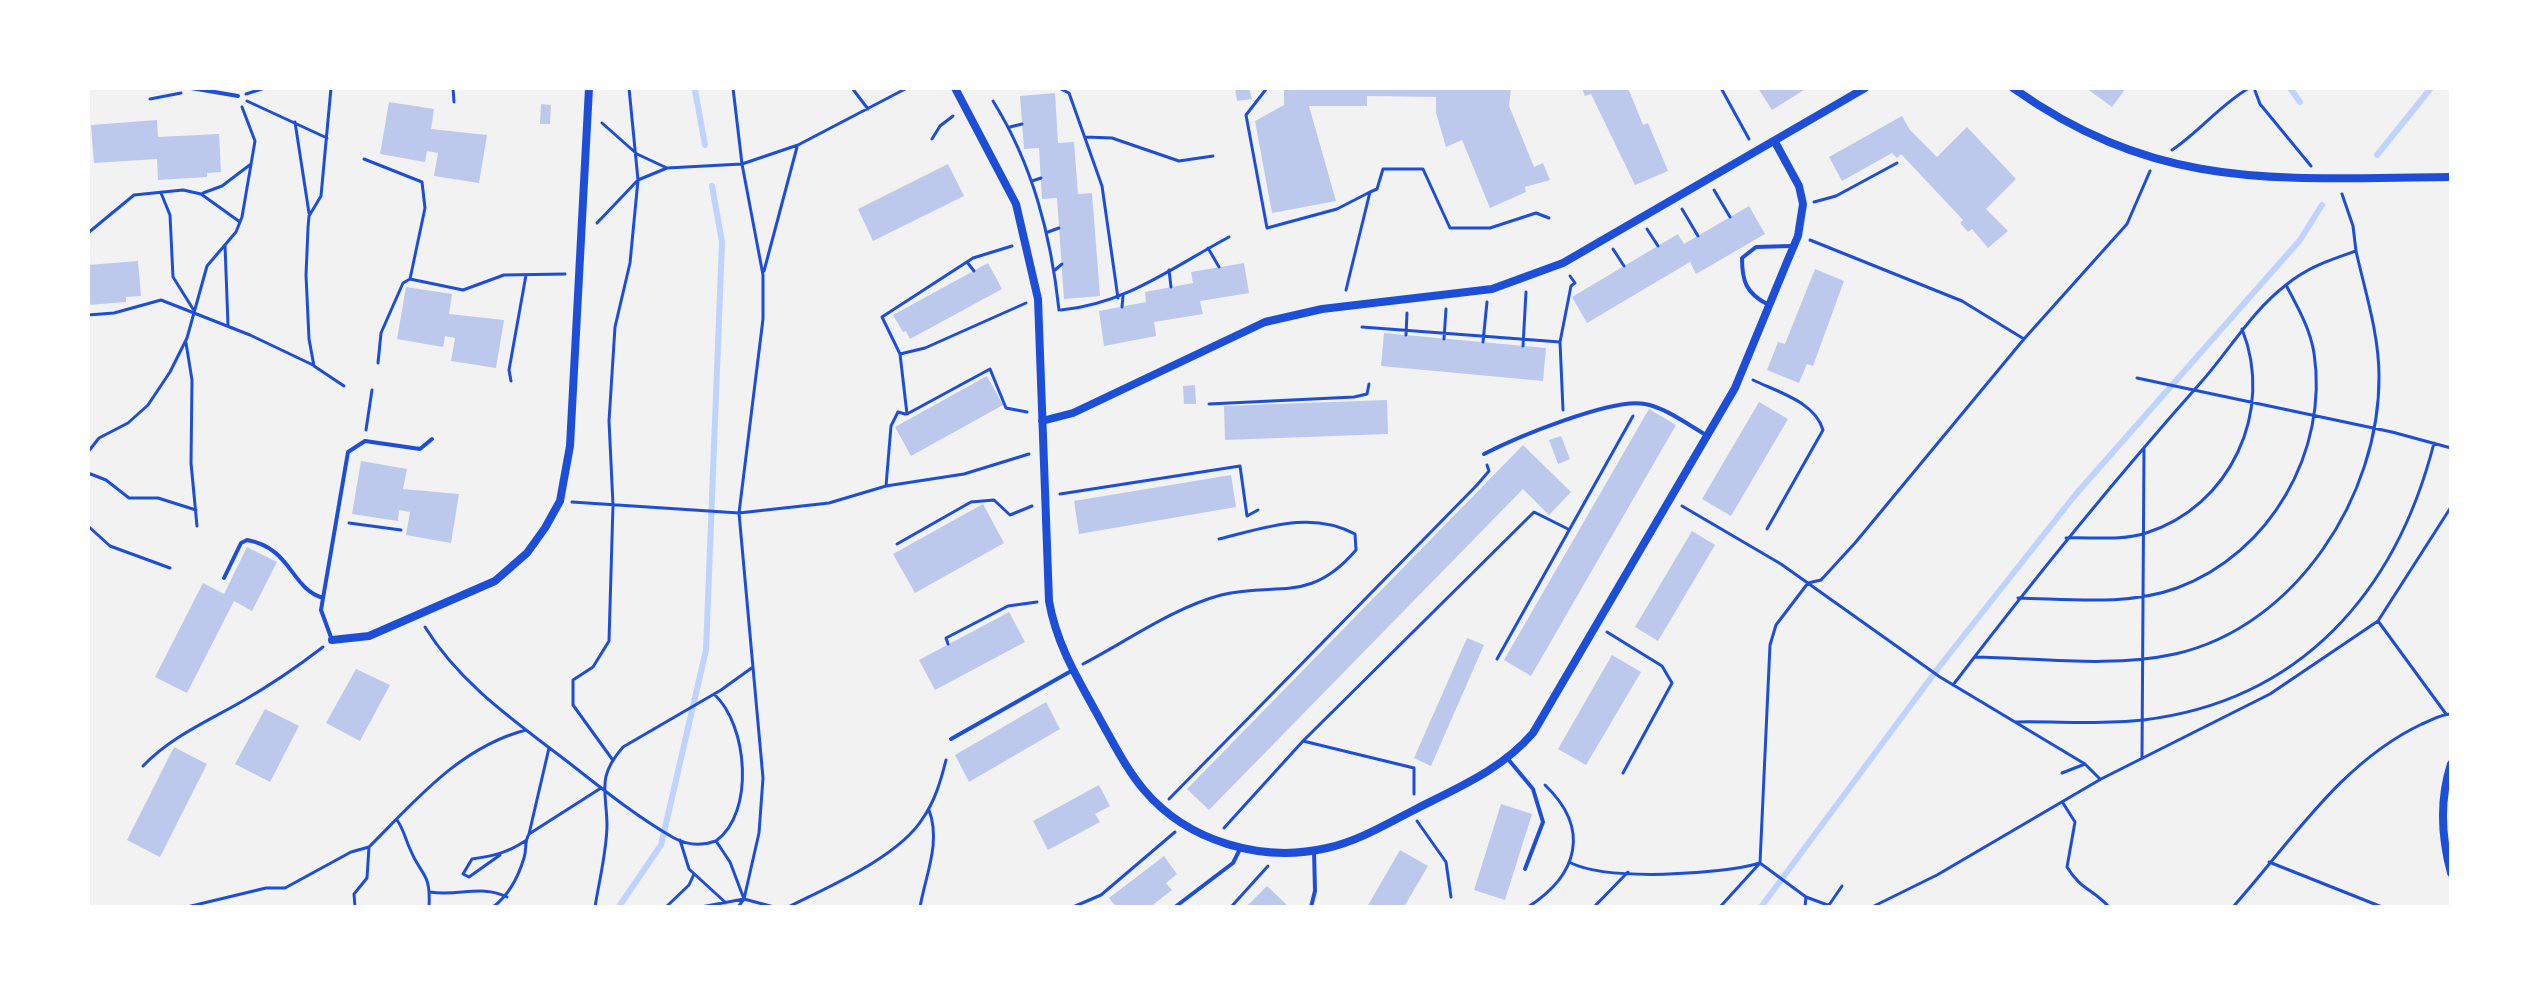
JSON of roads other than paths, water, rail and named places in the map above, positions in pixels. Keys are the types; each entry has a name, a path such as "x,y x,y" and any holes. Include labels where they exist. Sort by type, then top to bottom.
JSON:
{"street":[{"path":"332,640 369,636 495,581 527,553 560,501 570,446 589,88"},
{"path":"955,88 1016,204 1038,299 1049,601 1060,648 1127,767 1163,807 1181,822 1215,839 1240,849 1272,854 1314,850 1357,838 1508,759 1533,733 1741,373 1798,236 1803,204 1799,186 1775,142"},
{"path":"1042,421 1073,413 1265,322 1322,309 1454,296 1534,276 1563,263 1865,88"},
{"path":"2013,88 2094,138 2195,171 2311,178 2451,177"},
{"path":"2451,764 2444,794 2442,830 2451,873"}],"lane":[{"path":"189,88 238,96"},
{"path":"1769,305 1751,295 1742,279 1742,258 1756,247 1784,244 1793,247"},
{"path":"1484,454 1522,434 1629,403 1656,407 1706,435"},
{"path":"332,640 321,610 348,452 365,441 420,449 432,439"},
{"path":"224,578 241,543 247,540 261,542 284,558 306,590 323,598"},
{"path":"951,739 1073,670"},
{"path":"1508,759 1533,789 1543,822 1525,869"},
{"path":"1175,907 1233,863 1240,849"},
{"path":"1311,907 1315,891 1314,850"}],"waterway":[{"path":"2290,88 2300,102"},
{"path":"2377,155 2431,88"},
{"path":"695,90 705,145"},
{"path":"620,905 661,845 706,650 722,242 712,186"},
{"path":"1761,907 1939,667 2076,494 2300,240 2322,205"}]}
